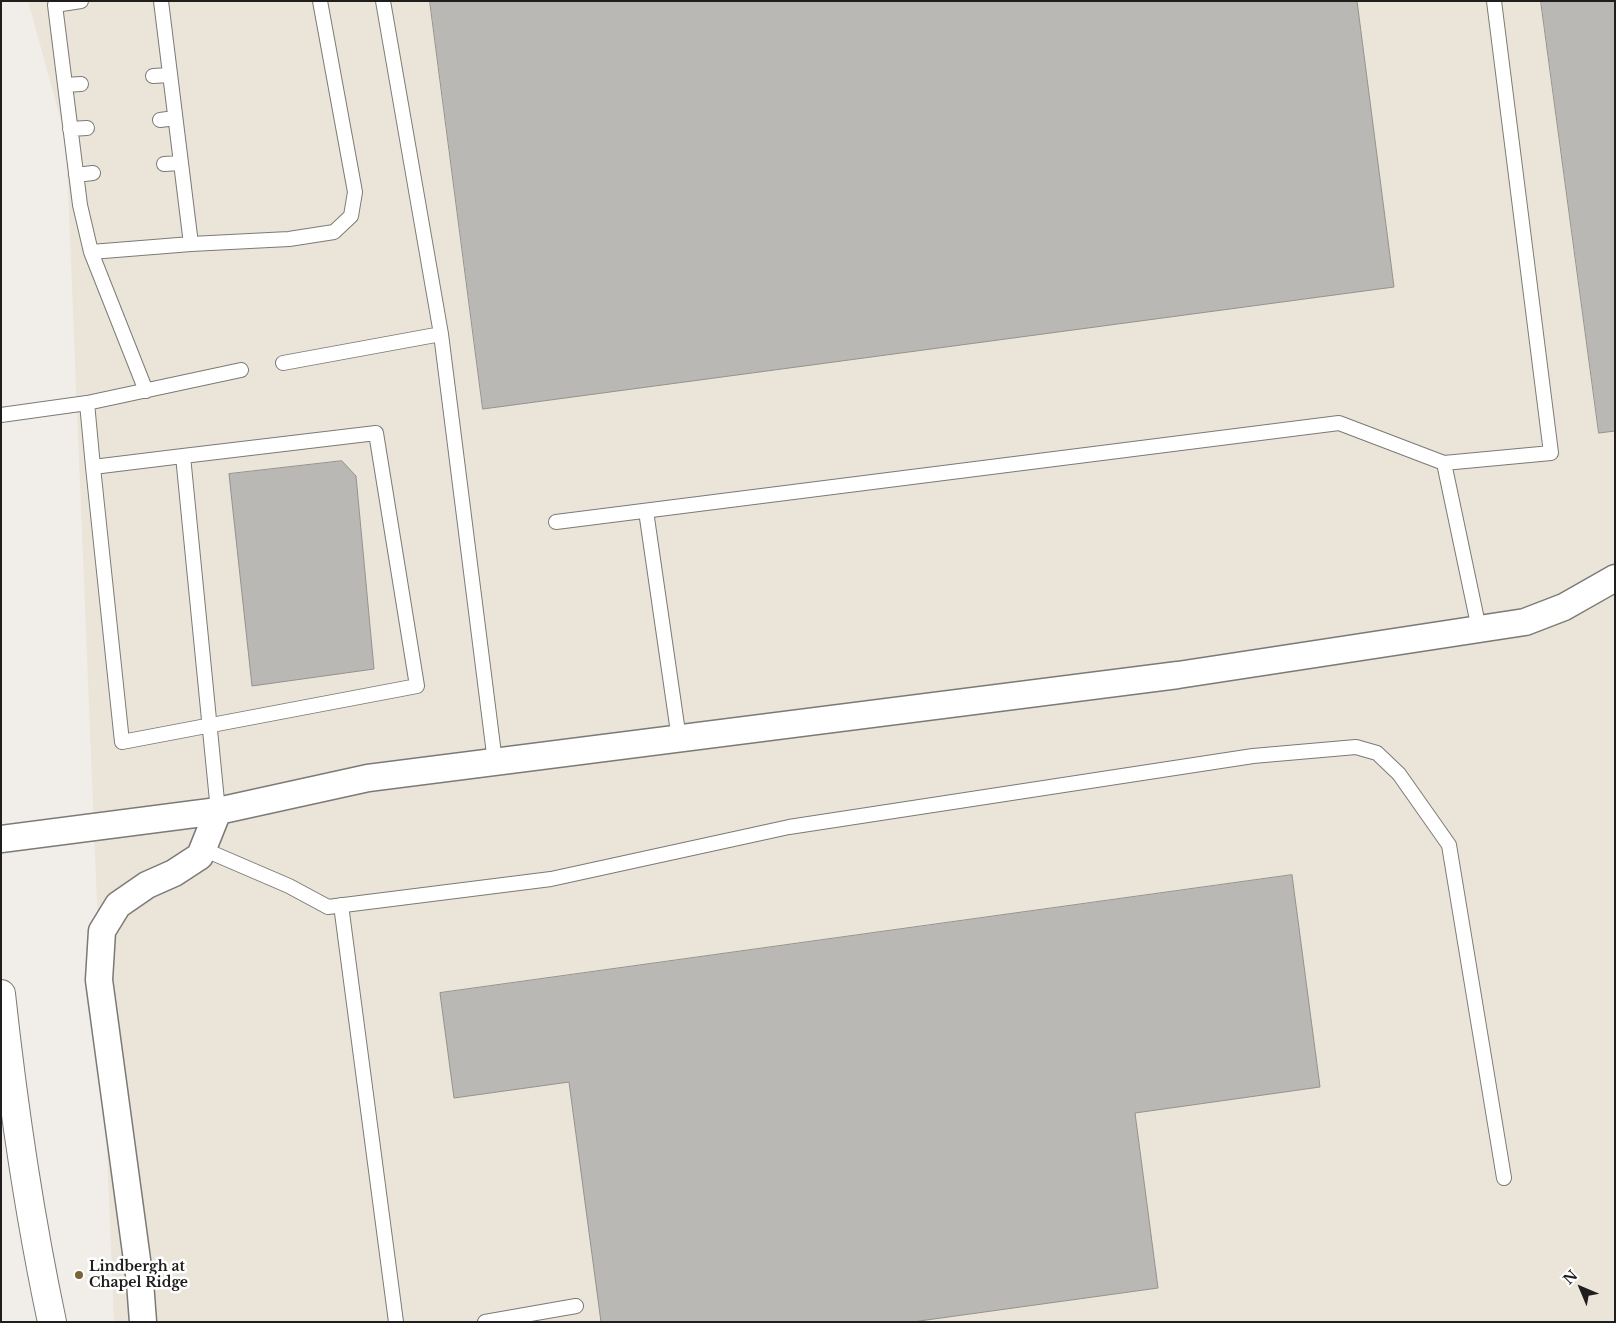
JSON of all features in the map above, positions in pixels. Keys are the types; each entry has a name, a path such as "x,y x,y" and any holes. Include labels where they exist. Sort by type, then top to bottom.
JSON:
{"highway":[{"path":"1,994 26,1178 52,1322"}],"street":[{"path":"1,839 218,811 368,778 1178,675 1525,622 1556,610 1615,578"},
{"path":"143,1322 140,1282 99,980 102,931 118,905 147,885 181,869 200,856 218,811"}],"lane":[{"path":"81,1 55,5 80,205 91,252 146,391"},
{"path":"161,1 191,244"},
{"path":"91,252 289,239 334,232 351,216 355,192 320,1"},
{"path":"383,1 441,334 495,762"},
{"path":"556,522 1339,423 1444,463 1551,453 1494,1"},
{"path":"153,76 170,74"},
{"path":"65,85 81,84"},
{"path":"160,120 175,118"},
{"path":"70,129 87,128"},
{"path":"164,164 181,163"},
{"path":"76,175 93,172"},
{"path":"282,363 441,334"},
{"path":"1,415 87,403 242,370"},
{"path":"87,403 93,467 122,742 417,686 376,433 93,467"},
{"path":"182,456 218,811"},
{"path":"1444,463 1479,629"},
{"path":"646,511 679,739"},
{"path":"203,849 289,886 328,907 550,879 789,827 1244,757 1356,746 1378,753 1399,774 1449,845 1504,1178"},
{"path":"341,905 396,1322"},
{"path":"485,1322 576,1306"}],"shaded area":[{"path":"28,1 1615,1 1615,1322 114,1322 66,139"}],"building":[{"path":"430,1 1357,1 1394,287 483,409"},
{"path":"1541,1 1615,1 1615,431 1599,433"},
{"path":"342,461 356,476 374,669 252,686 229,474"},
{"path":"1292,875 1320,1087 1135,1113 1158,1288 912,1322 601,1322 569,1082 454,1098 440,993"}],"place":[{"name":"Lindbergh at Chapel Ridge","path":"79,1275"}]}
